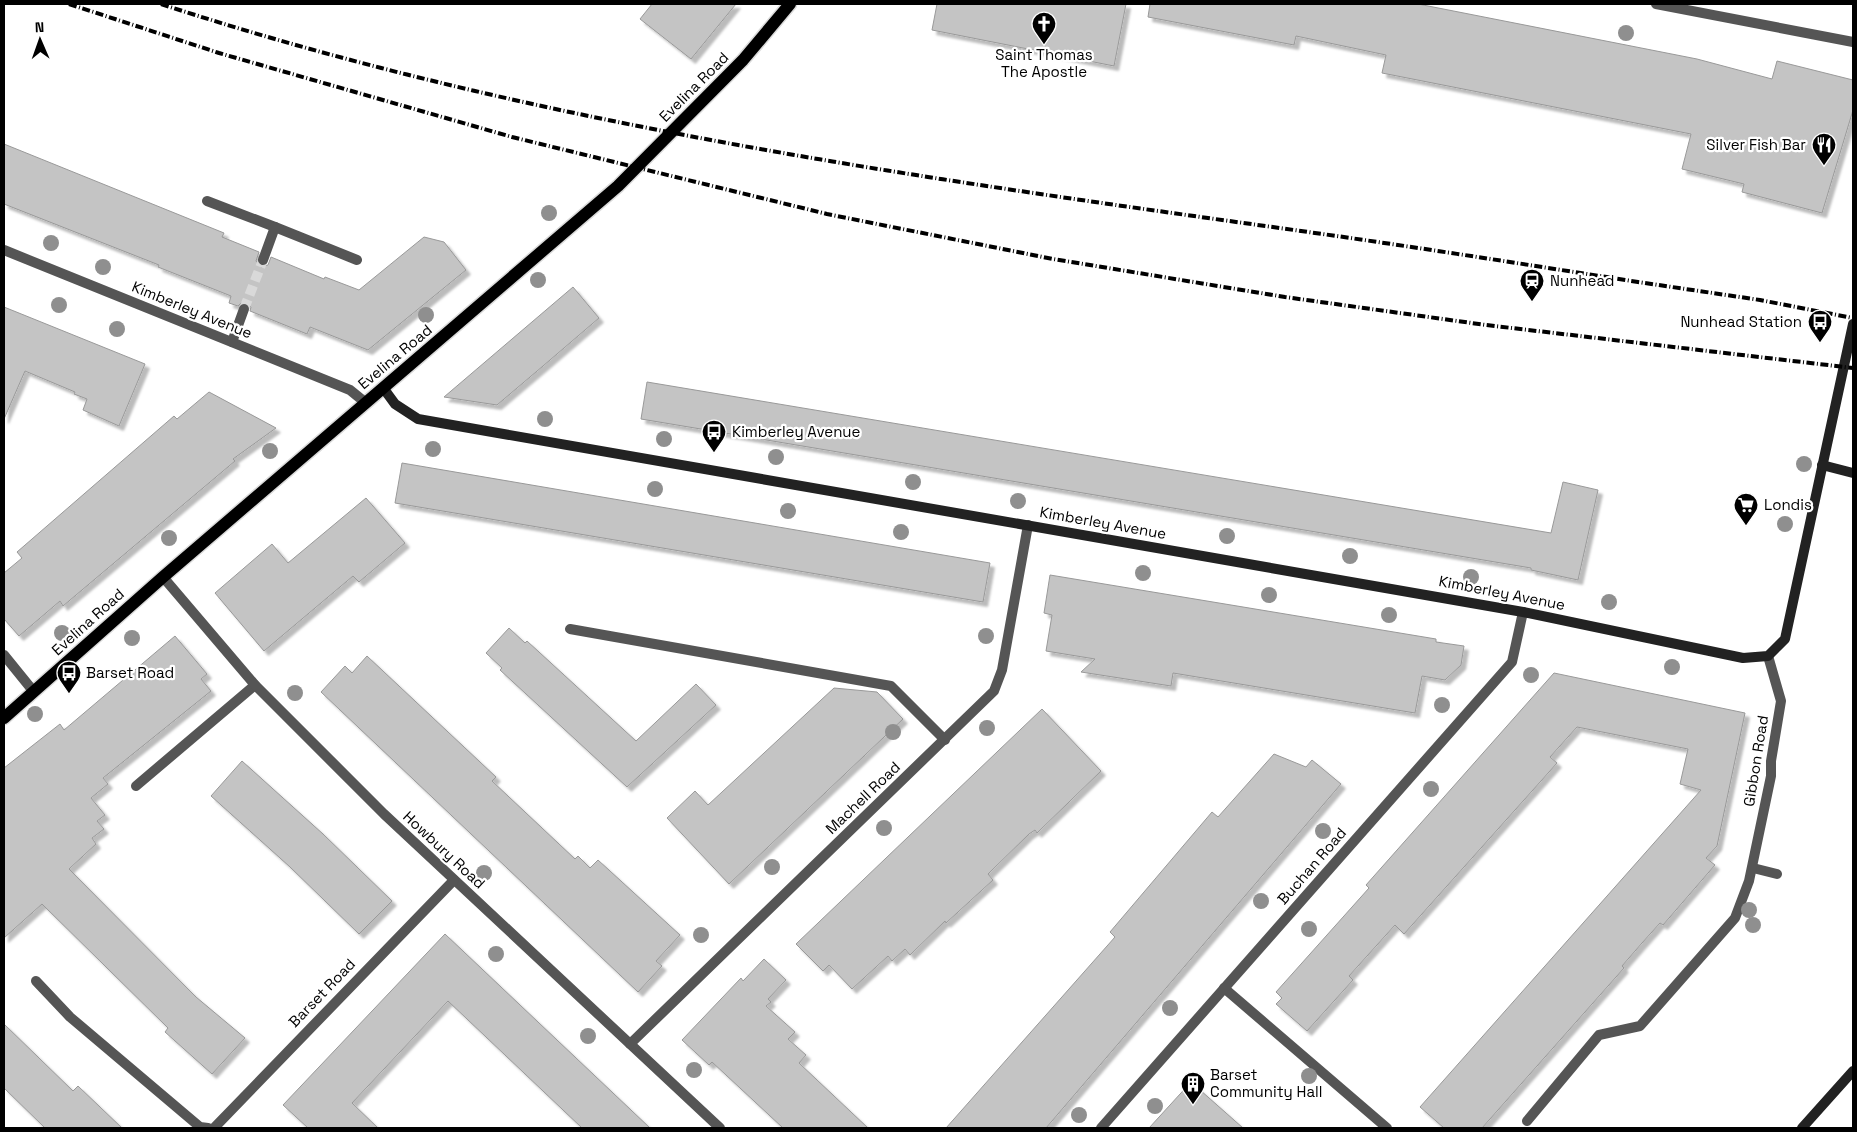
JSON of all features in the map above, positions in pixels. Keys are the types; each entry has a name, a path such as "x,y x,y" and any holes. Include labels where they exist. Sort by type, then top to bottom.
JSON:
{"main road":[{"name":"Evelina Road","path":"4,718 163,577 618,186 743,60 790,4"}],"street":[{"path":"1656,4 1853,42"},
{"path":"207,201 357,260"},
{"path":"263,260 275,227"},
{"name":"Kimberley Avenue","path":"4,250 350,390 366,402"},
{"path":"232,342 244,309"},
{"path":"1768,656 1785,639 1853,324"},
{"name":"Kimberley Avenue","path":"384,389 395,404 418,419 1523,612 1743,658 1768,656"},
{"path":"1822,465 1853,473"},
{"name":"Machell Road","path":"630,1044 994,691 1002,670 1028,525"},
{"name":"Howbury Road","path":"163,577 255,685 454,880 720,1128"},
{"name":"Buchan Road","path":"1101,1128 1512,662 1523,612"},
{"path":"570,629 891,686 945,740"},
{"path":"4,655 34,692"},
{"name":"Gibbon Road","path":"1527,1121 1599,1035 1640,1026 1735,918 1753,868 1771,776 1771,761 1781,701 1768,656"},
{"path":"136,786 255,685"},
{"path":"1753,868 1777,874"},
{"name":"Barset Road","path":"214,1128 454,880"},
{"path":"36,982 70,1017 200,1127 208,1128"},
{"path":"1224,988 1387,1128"},
{"path":"1802,1128 1853,1071"}],"building":[{"path":"652,4 736,4 691,59 640,19"},
{"name":"Saint Thomas The Apostle","path":"937,4 1126,4 1114,66 932,30"},
{"path":"1150,4 1418,4 1697,59 1772,79 1777,61 1853,80 1853,110 1822,213 1742,192 1744,184 1682,169 1691,134 1382,73 1386,55 1296,36 1294,45 1148,17"},
{"path":"4,144 224,233 222,237 259,252 256,261 261,267 268,265 271,257 324,279 325,277 359,290 424,237 444,242 466,270 368,350 310,327 307,334 250,311 251,307 247,303 242,302 238,306 229,303 231,296 158,267 159,265 4,204"},
{"path":"573,287 599,318 543,366 497,405 444,397"},
{"path":"4,307 145,364 119,426 83,410 87,399 25,371 4,419"},
{"path":"647,382 1551,533 1563,482 1598,490 1578,580 1531,570 1531,568 641,419"},
{"path":"209,392 276,428 233,459 235,461 63,606 60,601 19,636 4,619 4,573 22,558 17,552 174,416 177,419"},
{"path":"402,463 990,563 983,602 395,503"},
{"path":"366,498 405,543 359,582 353,576 264,651 215,593 272,544 288,563"},
{"path":"1050,575 1436,639 1436,642 1464,646 1461,665 1445,680 1422,676 1415,713 1173,673 1171,686 1081,672 1095,659 1046,651 1052,615 1044,613"},
{"path":"509,628 525,643 527,641 636,741 696,684 716,705 627,787 500,670 502,668 486,653"},
{"path":"175,636 207,674 201,679 211,691 103,778 108,784 91,798 105,815 97,821 104,829 92,838 96,844 69,869 196,997 245,1038 212,1074 165,1032 168,1028 42,904 4,938 4,768 60,724 64,730"},
{"path":"367,656 496,777 492,781 575,859 578,856 590,868 598,860 680,935 656,961 662,966 638,992 321,692 345,666 352,673"},
{"path":"1554,673 1745,713 1717,846 1706,858 1715,865 1663,925 1660,923 1642,943 1622,966 1624,968 1482,1128 1444,1128 1420,1107 1701,790 1680,784 1688,749 1577,727 1550,757 1557,763 1404,934 1395,925 1349,976 1353,980 1307,1031 1276,1004 1282,998 1276,992 1369,888 1366,885"},
{"path":"834,688 877,692 903,719 729,884 667,818 695,791 708,805"},
{"path":"1042,709 1101,771 1037,833 1035,830 1029,834 988,874 993,880 946,923 945,921 910,955 905,949 892,961 888,956 852,989 829,965 823,971 796,944"},
{"path":"1274,754 1306,767 1312,760 1341,784 1046,1128 946,1128 1115,937 1110,932 1212,812 1218,817"},
{"path":"242,761 323,834 392,901 359,934 290,867 211,796"},
{"path":"445,934 650,1128 582,1128 448,1001 352,1103 378,1128 308,1128 283,1105"},
{"path":"764,959 786,980 768,999 771,1002 766,1006 795,1032 788,1039 806,1055 799,1063 868,1128 783,1128 712,1062 709,1065 682,1040 741,978 743,981"},
{"path":"4,1024 73,1091 78,1086 122,1128 45,1128 4,1088"},
{"name":"Barset Community Hall","path":"1191,1082 1243,1128 1149,1128"}],"tunnel":[{"path":"244,309 263,260"}],"railway":[{"path":"69,4 219,53 512,137 827,214 1053,259 1285,297 1486,325 1853,368"},
{"path":"161,4 299,46 439,82 580,114 722,142 1008,189 1380,242 1760,300 1853,318"}],"place":[{"name":"Saint Thomas The Apostle","path":"1044,45"},
{"name":"Silver Fish Bar","path":"1824,166"},
{"name":"Nunhead","path":"1532,302"},
{"name":"Nunhead Station","path":"1820,343"},
{"name":"Kimberley Avenue","path":"714,453"},
{"name":"Londis","path":"1746,526"},
{"name":"Barset Road","path":"69,694"},
{"name":"Barset Community Hall","path":"1193,1105"}]}
